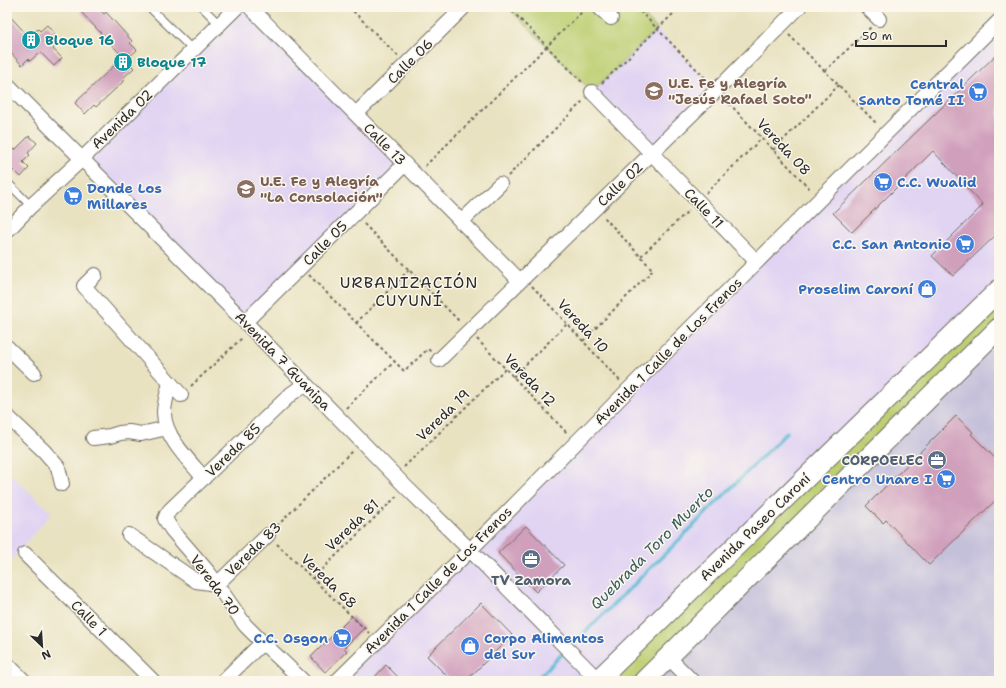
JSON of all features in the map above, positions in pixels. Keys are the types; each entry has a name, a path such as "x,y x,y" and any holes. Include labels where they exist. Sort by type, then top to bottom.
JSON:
{"street":[{"name":"Avenida 02","path":"7,231 237,7"},
{"name":"Calle 13","path":"250,7 520,281"},
{"name":"Calle 06","path":"356,114 464,7"},
{"path":"599,7 611,18"},
{"name":"Calle 02","path":"439,360 799,7"},
{"path":"867,7 879,19"},
{"name":"Avenida 1 Calle de Los Frenos","path":"337,681 999,21"},
{"name":"Avenida 7 Guanipa","path":"11,90 249,325 395,476 598,680"},
{"name":"Calle 11","path":"592,92 757,262"},
{"name":"Calle 05","path":"249,325 301,267 405,164"},
{"path":"461,222 500,184"},
{"path":"95,275 84,286 181,395"},
{"name":"Avenida Paseo Caroní","path":"598,680 999,290"},
{"name":"Avenida Paseo Caroní","path":"644,681 999,328"},
{"path":"7,347 34,373"},
{"path":"170,382 164,414 167,428 182,453 204,478"},
{"name":"Vereda 85","path":"165,519 170,510 291,394 305,384"},
{"path":"7,416 58,466 62,484"},
{"path":"93,438 129,432 141,434 167,428"},
{"name":"Vereda 70","path":"165,519 172,530 209,573 245,625 303,681"},
{"name":"Vereda 83","path":"129,535 196,581 217,584 268,535"},
{"name":"Calle 1","path":"25,554 153,681"},
{"path":"223,681 262,643"},
{"path":"668,657 692,681"},
{"path":"7,664 24,681"}],"lane":[{"path":"149,7 193,50"},
{"path":"202,7 219,24"},
{"path":"7,188 10,185 31,206"}],"path":[{"path":"349,7 406,64"},
{"path":"508,7 592,92"},
{"path":"416,176 588,7"},
{"name":"Vereda 08","path":"636,7 820,199"},
{"path":"500,184 680,7"},
{"path":"825,71 879,19"},
{"path":"780,26 886,134"},
{"path":"773,150 839,86"},
{"path":"641,256 762,138"},
{"path":"583,341 653,270 595,208"},
{"name":"Vereda 12","path":"354,214 576,442"},
{"path":"301,267 404,372 428,350 439,360"},
{"path":"356,323 409,270"},
{"name":"Vereda 10","path":"520,281 532,286 628,390"},
{"path":"513,377 567,324"},
{"path":"181,395 249,325"},
{"path":"338,417 394,362"},
{"name":"Vereda 19","path":"395,476 505,369"},
{"name":"Vereda 83","path":"268,535 362,442"},
{"name":"Vereda 81","path":"313,578 406,487"},
{"name":"Vereda 68","path":"268,535 377,641"}],"shaded area":[{"name":"U.E. Fe y Alegría \"La Consolación\"","path":"237,7 250,7 405,164 245,322 82,159"},
{"path":"999,21 999,290 597,681 337,681"},
{"name":"U.E. Fe y Alegría \"Jesús Rafael Soto\"","path":"657,29 716,90 651,153 592,92"},
{"path":"999,328 999,681 644,681"},
{"path":"7,471 52,513 7,565"}],"green space":[{"path":"508,7 636,7 657,29 592,92"},
{"path":"999,290 999,328 644,681 597,681"}],"building":[{"path":"86,7 97,7 104,14 106,12 132,41 130,43 137,50 126,60 81,12"},
{"name":"Bloque 16","path":"7,13 29,37 38,29 40,31 47,25 55,34 49,40 55,47 53,49 62,58 54,66 40,52 30,61 28,59 22,65 7,49"},
{"path":"999,52 999,232 953,276 932,256 983,205 933,151 852,232 833,213"},
{"path":"123,57 134,68 123,78 125,80 96,107 94,105 85,114 75,103"},
{"path":"29,136 37,143 28,153 30,155 23,162 29,168 21,177 14,170 12,172 7,167 7,142 15,150"},
{"name":"Centro Unare I","path":"956,416 973,432 971,434 999,462 999,497 929,565 886,520 883,523 866,506"},
{"name":"TV Zamora","path":"526,526 564,565 536,592 498,553"},
{"name":"Corpo Alimentos del Sur","path":"481,603 512,635 466,681 452,681 427,656"},
{"name":"C.C. Osgon","path":"352,616 364,628 344,648 347,651 325,672 311,657"},
{"path":"386,665 402,681 371,681"}],"waterway":[{"name":"Quebrada Toro Muerto","path":"570,647 787,432"},
{"name":"Quebrada Toro Muerto","path":"535,681 565,651"}],"place":[{"name":"Bloque 16","path":"31,40"},
{"name":"Bloque 17","path":"123,62"},
{"name":"U.E. Fe y Alegría \"Jesús Rafael Soto\"","path":"654,91"},
{"name":"Central Santo Tomé II","path":"978,92"},
{"name":"C.C. Wualid","path":"883,182"},
{"name":"U.E. Fe y Alegría \"La Consolación\"","path":"246,189"},
{"name":"Donde Los Millares","path":"73,196"},
{"name":"C.C. San Antonio","path":"965,244"},
{"name":"Proselim Caroní","path":"927,289"},
{"name":"CORPOELEC","path":"937,460"},
{"name":"Centro Unare I","path":"946,479"},
{"name":"TV Zamora","path":"531,559"},
{"name":"C.C. Osgon","path":"342,638"},
{"name":"Corpo Alimentos del Sur","path":"470,646"}],"district":[{"name":"URBANIZACIÓN CUYUNÍ","path":"409,291"}]}
